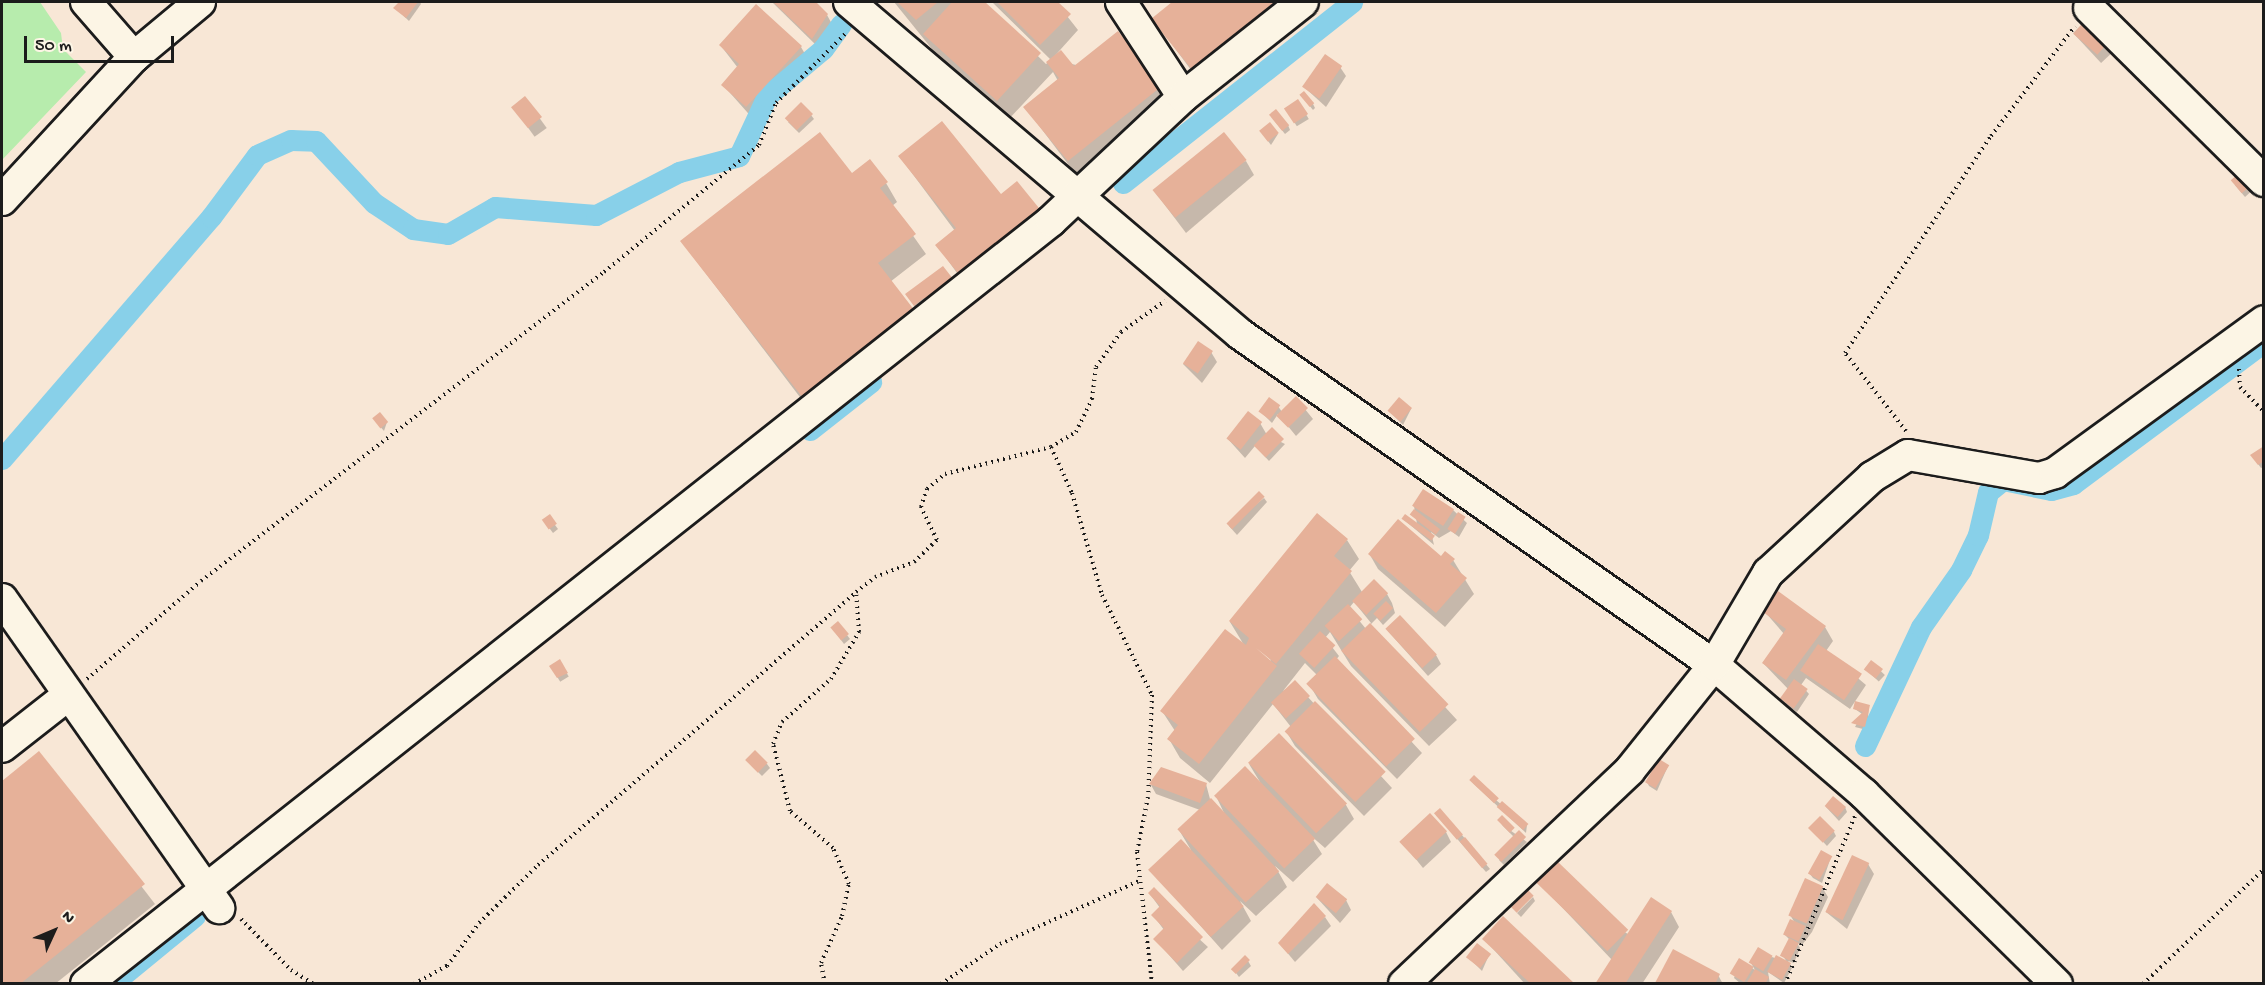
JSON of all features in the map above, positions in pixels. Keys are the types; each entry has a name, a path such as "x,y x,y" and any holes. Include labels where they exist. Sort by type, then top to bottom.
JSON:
{"street":[{"path":"86,2 134,57"},
{"path":"2,200 134,57 200,2"},
{"path":"1121,2 1183,98"},
{"path":"86,984 210,898 1051,222 1075,194 1183,98 1303,2"},
{"path":"860,6 1182,288 1714,665 1864,794 2057,984"},
{"path":"2089,8 2264,181"},
{"path":"1404,984 1630,770 1714,665 1768,573 1872,477 1908,455 2039,478 2055,473 2264,321"},
{"path":"2,599 67,696 210,898"},
{"path":"2,747 67,696"}],"path":[{"path":"67,696 201,580 604,272 759,145 776,103 833,51 860,6"},
{"path":"1908,455 1909,434 1845,353 1991,136 2089,8"},
{"path":"414,984 447,966 479,923 538,865 856,592 875,577 914,562 937,540 921,507 927,489 945,474 1051,447 1076,432 1092,399 1096,367 1121,332 1182,288"},
{"path":"2237,341 2240,387 2264,412"},
{"path":"1051,447 1072,493 1102,595 1152,695 1139,880 1152,984"},
{"path":"825,984 821,963 842,916 849,884 832,848 790,811 774,744 782,722 831,679 859,632 856,592"},
{"path":"1785,984 1864,794"},
{"path":"2144,984 2264,869"},
{"path":"941,984 1000,944 1139,880"},
{"path":"210,898 241,919 291,970 313,984"}],"green space":[{"path":"2,2 40,2 61,33 63,49 86,72 2,160"}],"building":[{"path":"399,2 418,2 406,18 393,8"},
{"path":"773,2 816,2 828,14 812,39"},
{"path":"897,2 938,2 916,20"},
{"path":"952,2 985,2 1041,53 997,101 923,34"},
{"path":"997,2 1058,2 1071,14 1040,45"},
{"path":"1172,2 1280,2 1194,72 1151,19"},
{"path":"756,4 802,46 746,107 721,85 739,64 719,45"},
{"path":"2087,18 2111,39 2097,55 2073,34"},
{"path":"1118,31 1162,86 1068,161 1023,107 1059,78 1046,62 1061,50 1074,66"},
{"path":"1325,54 1342,66 1319,99 1302,87"},
{"path":"1304,91 1314,103 1310,107 1299,95"},
{"path":"525,96 542,117 528,128 511,107"},
{"path":"1298,99 1308,114 1294,123 1284,109"},
{"path":"801,102 813,114 797,130 785,118"},
{"path":"1276,109 1289,125 1282,131 1269,115"},
{"path":"942,121 1001,194 1017,181 1043,213 962,278 935,245 956,228 898,156"},
{"path":"1270,122 1279,133 1268,142 1259,131"},
{"path":"820,132 852,173 870,159 888,182 880,188 916,234 878,263 915,311 803,398 680,241"},
{"path":"1224,132 1247,160 1175,218 1153,190"},
{"path":"2243,170 2254,183 2242,193 2231,180"},
{"path":"943,266 957,284 929,305 924,298 914,306 905,294"},
{"path":"1198,341 1213,351 1198,373 1183,363"},
{"path":"1296,396 1308,408 1288,428 1276,416"},
{"path":"1269,397 1280,405 1270,420 1258,412"},
{"path":"1399,397 1412,408 1400,422 1387,411"},
{"path":"1248,411 1262,422 1241,450 1226,439"},
{"path":"380,412 388,422 380,428 372,418"},
{"path":"1272,427 1284,439 1266,457 1254,445"},
{"path":"2264,446 2264,461 2258,465 2250,455"},
{"path":"1423,489 1454,509 1443,526 1412,506"},
{"path":"1259,491 1265,497 1232,529 1226,524"},
{"path":"1414,509 1440,529 1436,535 1410,515"},
{"path":"1458,512 1466,517 1455,534 1447,529"},
{"path":"1317,513 1348,539 1334,556 1352,571 1276,664 1256,648 1277,666 1199,764 1167,739 1178,725 1160,711 1225,629 1246,645 1249,638 1229,621"},
{"path":"550,514 557,524 549,530 542,520"},
{"path":"1405,514 1435,536 1431,541 1401,519"},
{"path":"1398,519 1441,556 1445,551 1455,559 1450,564 1467,578 1436,613 1368,554"},
{"path":"1374,579 1388,593 1366,615 1352,601"},
{"path":"1778,591 1826,626 1786,680 1762,663 1786,629 1763,612"},
{"path":"1386,601 1393,608 1380,621 1373,614"},
{"path":"1348,604 1362,619 1339,641 1325,626"},
{"path":"1400,615 1437,654 1422,668 1385,629"},
{"path":"838,621 849,634 841,640 830,627"},
{"path":"1370,623 1448,704 1420,732 1341,651"},
{"path":"1320,631 1335,645 1314,668 1299,654"},
{"path":"1818,644 1862,674 1844,700 1800,671"},
{"path":"1335,656 1415,739 1386,767 1306,684"},
{"path":"560,659 568,673 557,678 549,666"},
{"path":"1871,660 1883,669 1876,679 1864,670"},
{"path":"1794,679 1808,689 1794,708 1780,698"},
{"path":"1295,680 1310,696 1286,719 1271,703"},
{"path":"1315,701 1386,772 1355,802 1285,731"},
{"path":"1855,701 1870,705 1865,727 1851,723 1863,712 1853,709"},
{"path":"1279,733 1347,803 1316,833 1248,763"},
{"path":"755,750 768,763 758,773 745,760"},
{"path":"39,751 145,884 20,984 2,984 2,781"},
{"path":"1659,759 1669,765 1655,788 1645,782"},
{"path":"1245,766 1315,839 1284,869 1214,796"},
{"path":"1161,767 1207,783 1200,803 1149,784"},
{"path":"1474,775 1499,798 1494,803 1469,780"},
{"path":"1833,796 1846,807 1838,817 1825,806"},
{"path":"1211,798 1279,871 1246,903 1177,829"},
{"path":"1502,801 1528,824 1523,830 1497,807"},
{"path":"1440,808 1463,834 1457,840 1434,813"},
{"path":"1430,813 1447,831 1416,860 1399,842"},
{"path":"1502,815 1515,828 1510,833 1497,820"},
{"path":"1820,816 1835,831 1823,843 1808,828"},
{"path":"1519,830 1526,837 1501,862 1494,855"},
{"path":"1465,837 1487,864 1482,868 1460,841"},
{"path":"1181,839 1244,906 1211,937 1148,870"},
{"path":"1821,850 1832,856 1819,880 1808,874"},
{"path":"1852,855 1869,863 1843,920 1825,912"},
{"path":"1557,861 1628,930 1607,951 1536,883"},
{"path":"1805,878 1823,886 1807,924 1788,915"},
{"path":"1327,883 1347,899 1336,913 1316,897"},
{"path":"1154,887 1203,937 1177,963 1153,939 1164,928 1151,915 1160,906 1148,893"},
{"path":"1528,890 1534,896 1517,913 1511,907"},
{"path":"1651,897 1672,911 1625,984 1595,984"},
{"path":"1314,903 1326,916 1288,954 1278,943"},
{"path":"1503,916 1575,984 1531,984 1482,939"},
{"path":"1790,919 1806,926 1799,941 1783,935"},
{"path":"1789,938 1799,943 1790,961 1780,956"},
{"path":"1477,943 1491,954 1480,968 1466,957"},
{"path":"1758,947 1773,956 1763,971 1749,962"},
{"path":"1673,949 1720,974 1715,984 1655,983"},
{"path":"1245,955 1250,960 1236,974 1231,969"},
{"path":"1776,955 1791,963 1782,980 1767,972"},
{"path":"1739,958 1754,967 1744,982 1730,973"},
{"path":"1755,969 1769,977 1765,984 1746,984"}],"waterway":[{"path":"1123,183 1352,2"},
{"path":"2,459 211,217 257,155 291,140 316,141 374,203 413,229 448,234 495,207 596,215 679,172 739,156 767,96 823,49 841,24"},
{"path":"1865,746 1921,627 1961,570 1978,535 1988,492 2003,480 2051,490 2073,484 2264,342"},
{"path":"810,430 871,382"},
{"path":"112,984 195,916"}]}
